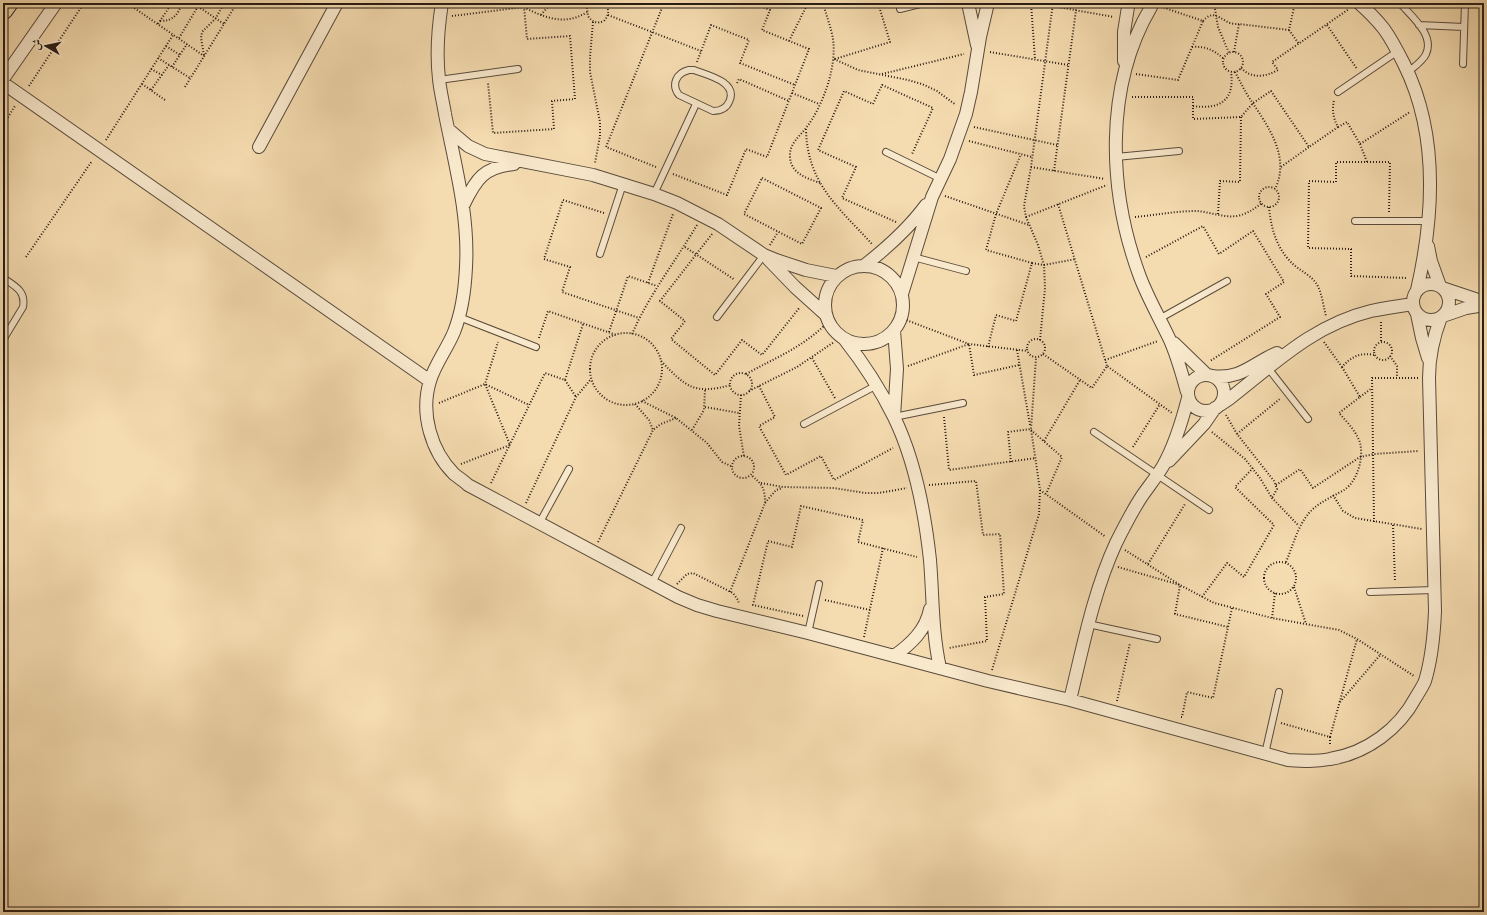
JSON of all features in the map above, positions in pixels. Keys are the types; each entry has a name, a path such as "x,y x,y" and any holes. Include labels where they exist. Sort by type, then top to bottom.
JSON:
{"highway":[{"path":"3,10 8,3"}],"street":[{"path":"3,80 56,3"},
{"path":"259,147 337,3"},
{"path":"442,3 439,18 437,53 439,80 464,204 467,240 466,267 459,317 454,333 430,381 426,394 426,409 434,444 443,460 468,485 669,592 697,605 988,681 1070,700 1288,760 1309,761 1331,759 1352,753 1372,744 1393,730 1411,708 1424,682 1431,658 1434,634 1434,590 1429,361 1433,339 1442,317 1447,311 1449,298 1447,293 1441,287 1431,261 1427,235"},
{"path":"968,3 978,50"},
{"path":"843,338 860,344 876,342 889,335 894,330 901,318 903,310 902,294 912,257 933,195 958,139 964,119 988,3"},
{"path":"1124,72 1123,45 1126,10 1146,10 1153,5"},
{"path":"1153,5 1138,32 1124,72 1117,124 1116,157 1118,180 1123,218 1128,241 1140,278 1169,337 1188,395 1194,407 1199,410 1210,411 1229,399 1293,347 1328,327 1354,316 1382,309 1415,309"},
{"path":"1355,5 1384,29 1398,51 1408,72 1420,106 1429,150 1430,196 1427,235 1417,290 1414,297 1415,309 1429,361"},
{"path":"3,83 430,381"},
{"path":"448,129 468,146 485,154 593,175 654,194 703,216 718,224 764,255 827,318 832,328 843,338 877,385 894,417 904,442 913,470 922,510 930,560 935,641 940,668"},
{"path":"464,204 475,185 487,171 503,165 529,162"},
{"path":"865,265 881,253 908,227 933,195"},
{"path":"764,255 798,268 836,276"},
{"path":"827,318 825,298 831,282 836,276 850,268 865,265 874,266 894,279 902,294"},
{"path":"1417,290 1422,286 1434,284 1484,303"},
{"path":"1415,309 1421,318 1431,321 1484,303"},
{"path":"894,330 897,369 894,417"},
{"path":"1160,471 1204,424 1223,400 1223,388 1221,383 1187,357 1169,337"},
{"path":"1070,700 1088,624 1107,564 1116,544 1142,497 1160,471 1176,440 1191,382 1201,375 1220,377 1236,375 1274,354 1293,347"},
{"path":"894,656 911,643 924,627 932,600"}],"lane":[{"path":"900,9 924,3"},
{"path":"1400,3 1428,39 1426,54 1422,60 1408,72"},
{"path":"1463,64 1465,3"},
{"path":"1419,26 1464,27"},
{"path":"1338,92 1398,51"},
{"path":"439,80 518,69"},
{"path":"694,70 724,82 730,92 731,98 728,104 719,111 713,111 679,96 675,87 675,82 680,73 694,70"},
{"path":"654,194 696,104"},
{"path":"886,152 941,179"},
{"path":"1116,157 1179,152"},
{"path":"600,254 623,184"},
{"path":"1355,221 1428,221"},
{"path":"717,317 764,255"},
{"path":"912,257 966,271"},
{"path":"3,278 21,291 24,302 23,308 3,340"},
{"path":"1159,319 1228,281"},
{"path":"459,317 536,347"},
{"path":"1268,368 1308,419"},
{"path":"804,424 877,385"},
{"path":"894,417 963,403"},
{"path":"1094,432 1128,455 1160,471 1190,497 1209,510"},
{"path":"540,522 569,470"},
{"path":"652,583 681,528"},
{"path":"808,633 819,584"},
{"path":"1370,592 1434,590"},
{"path":"1088,624 1157,639"},
{"path":"1265,754 1279,692"}],"path":[{"path":"3,125 84,3"},
{"path":"127,3 204,56"},
{"path":"158,24 172,3"},
{"path":"160,22 174,18 178,15 182,3"},
{"path":"193,3 224,24"},
{"path":"178,38 200,3"},
{"path":"204,56 200,38 202,32 216,18 224,3"},
{"path":"185,87 237,3"},
{"path":"516,3 524,8 556,20 579,18 587,12"},
{"path":"541,15 551,3"},
{"path":"591,3 587,8 588,16 593,22 590,72 600,122 600,136 593,175"},
{"path":"593,22 604,21 608,15 608,8 604,3"},
{"path":"788,41 808,3"},
{"path":"820,183 799,175 791,164 790,151 792,144 806,128 825,92 834,59 833,38 823,3"},
{"path":"834,59 890,42 878,3"},
{"path":"1031,3 1035,59"},
{"path":"1054,171 1077,3"},
{"path":"1214,3 1219,32 1229,53"},
{"path":"1289,30 1295,3"},
{"path":"1040,340 1045,288 1044,265 1038,245 1026,217 1024,206 1031,168 1053,4 1076,10 1126,10"},
{"path":"1153,5 1203,21"},
{"path":"1241,68 1251,75 1259,76 1270,74 1278,70 1272,62 1355,5"},
{"path":"439,18 524,8"},
{"path":"487,73 493,133 554,129 552,100 575,99 570,36 527,39 524,8"},
{"path":"608,15 701,51"},
{"path":"1124,72 1178,80 1203,21 1209,16 1216,15 1228,22 1239,24 1289,30 1299,44"},
{"path":"1234,52 1239,24"},
{"path":"694,70 712,25 749,40 740,63 795,85"},
{"path":"1327,25 1362,76"},
{"path":"172,67 187,44"},
{"path":"166,46 180,55"},
{"path":"1192,47 1213,50 1224,59 1225,67 1231,72 1236,72 1243,65 1240,55 1234,52 1229,53 1224,59"},
{"path":"158,58 190,78"},
{"path":"834,59 858,70 922,84 937,92 964,119 1034,140 1057,145"},
{"path":"151,90 169,65"},
{"path":"151,69 162,75"},
{"path":"1193,106 1212,107 1225,99 1231,87 1231,72"},
{"path":"1236,72 1242,85 1271,131 1276,143 1281,167 1279,181 1275,189"},
{"path":"731,98 739,79 789,101"},
{"path":"142,84 165,100"},
{"path":"908,163 933,108 882,85 873,104 844,91 818,150 856,167 842,198 908,227"},
{"path":"1218,214 1220,181 1240,182 1241,117 1253,103 1271,91 1309,147"},
{"path":"1338,92 1333,108 1338,127"},
{"path":"792,93 819,104"},
{"path":"1120,97 1193,97 1193,119 1241,117"},
{"path":"1360,144 1420,106"},
{"path":"1281,167 1347,122 1360,144 1367,162"},
{"path":"806,128 806,142 809,157 813,170 820,183 836,205 881,253"},
{"path":"958,139 1032,157"},
{"path":"1021,154 996,214 986,250 1044,265 1076,259"},
{"path":"1031,168 1118,180"},
{"path":"762,178 821,208 802,244 778,232 744,214 762,178"},
{"path":"1026,217 1118,180"},
{"path":"1268,187 1275,189 1279,196 1279,200 1273,206 1269,207 1262,203 1259,195 1261,191 1268,187"},
{"path":"933,195 1029,225"},
{"path":"612,216 563,200 544,259 570,267 562,292 639,318"},
{"path":"648,282 676,203"},
{"path":"1123,218 1185,212 1235,216 1254,210 1262,203"},
{"path":"1058,204 1076,259 1107,366 1182,420"},
{"path":"1269,207 1272,229 1276,240 1286,257 1309,276 1321,293 1328,327"},
{"path":"632,334 657,286 703,216"},
{"path":"764,255 778,232"},
{"path":"684,246 742,285"},
{"path":"988,347 996,315 1016,321 1032,263"},
{"path":"609,332 628,276 657,286"},
{"path":"1381,341 1382,309"},
{"path":"536,347 548,311 616,335"},
{"path":"827,318 811,338 796,349 746,374 742,373 735,375 732,378 731,385 734,392 741,394 786,373 843,338"},
{"path":"901,318 969,344 1028,351"},
{"path":"564,380 583,324"},
{"path":"1317,332 1342,367 1360,397"},
{"path":"500,333 486,384 510,445"},
{"path":"632,334 647,340 657,352 661,368 658,383 649,396 635,404 619,404 611,402 598,393 591,379 590,363 597,348 602,342 616,335 632,334"},
{"path":"1105,360 1169,337"},
{"path":"1032,340 1040,340 1046,348 1043,354 1036,358 1029,354 1028,351 1029,343 1032,340"},
{"path":"1374,355 1374,346 1381,341"},
{"path":"1342,367 1354,357 1368,354 1374,355 1380,360 1384,360 1390,356 1392,348 1389,344 1381,341"},
{"path":"969,344 974,375 1019,365"},
{"path":"897,369 969,344"},
{"path":"988,681 1038,520 1040,490 1036,458 1017,350"},
{"path":"1043,354 1092,388 1107,366"},
{"path":"1390,356 1397,366 1397,377"},
{"path":"812,358 839,406"},
{"path":"1031,429 1036,358"},
{"path":"660,360 679,380 694,388 711,390 731,385"},
{"path":"485,495 545,373 564,380 576,397"},
{"path":"746,374 749,376 752,384 749,391"},
{"path":"1374,522 1372,378 1429,378"},
{"path":"521,513 576,397 591,379"},
{"path":"1044,441 1080,380"},
{"path":"426,409 486,384 529,405"},
{"path":"759,386 775,417 759,426 786,476 822,456 834,480 904,442"},
{"path":"1286,562 1299,526 1309,513 1317,505 1350,485 1355,478 1360,457 1360,442 1339,413 1372,388"},
{"path":"692,430 703,413 705,407 705,390"},
{"path":"1237,434 1287,393"},
{"path":"741,394 739,433 744,457"},
{"path":"642,401 676,418 692,430 711,448 722,462 733,467"},
{"path":"635,404 649,420 653,430"},
{"path":"1128,455 1160,404"},
{"path":"1218,406 1237,434 1276,485 1277,489 1272,498"},
{"path":"705,407 739,413"},
{"path":"943,407 949,470 1036,458"},
{"path":"594,551 653,430 661,424 676,418"},
{"path":"1204,424 1245,459 1253,468 1272,498 1299,526"},
{"path":"1031,429 1062,457 1046,494"},
{"path":"1011,462 1008,432 1031,429"},
{"path":"450,468 510,445"},
{"path":"1276,485 1300,469 1313,488 1360,457 1374,454 1430,451"},
{"path":"744,457 748,458 754,464 753,472 747,478 736,475 733,467 736,460 744,457"},
{"path":"1202,597 1227,563 1244,577 1274,525 1235,487 1253,468"},
{"path":"730,592 765,503 776,490 783,487 761,483 750,475"},
{"path":"761,483 764,490 765,503"},
{"path":"1040,490 1116,544 1180,585 1202,597 1232,608 1272,618 1339,630 1357,639 1424,682"},
{"path":"1333,495 1343,511 1355,518 1432,530"},
{"path":"1148,564 1190,497"},
{"path":"811,618 753,605 768,541 792,547 801,506 863,520 858,542 930,560"},
{"path":"1393,525 1396,591"},
{"path":"862,647 883,548"},
{"path":"1294,587 1286,594 1274,593 1270,591 1266,586 1264,575 1270,565 1280,561 1286,562 1295,570 1297,575 1294,587 1306,624"},
{"path":"1107,564 1180,585"},
{"path":"669,592 684,576 693,573 733,593 738,600 739,609 737,616"},
{"path":"1180,585 1175,614 1228,627"},
{"path":"1272,618 1274,593"},
{"path":"816,598 870,610"},
{"path":"1175,715 1182,717 1187,692 1213,698 1232,608"},
{"path":"1117,702 1132,633"},
{"path":"1272,721 1330,737 1357,639"},
{"path":"1340,703 1381,654"}]}
